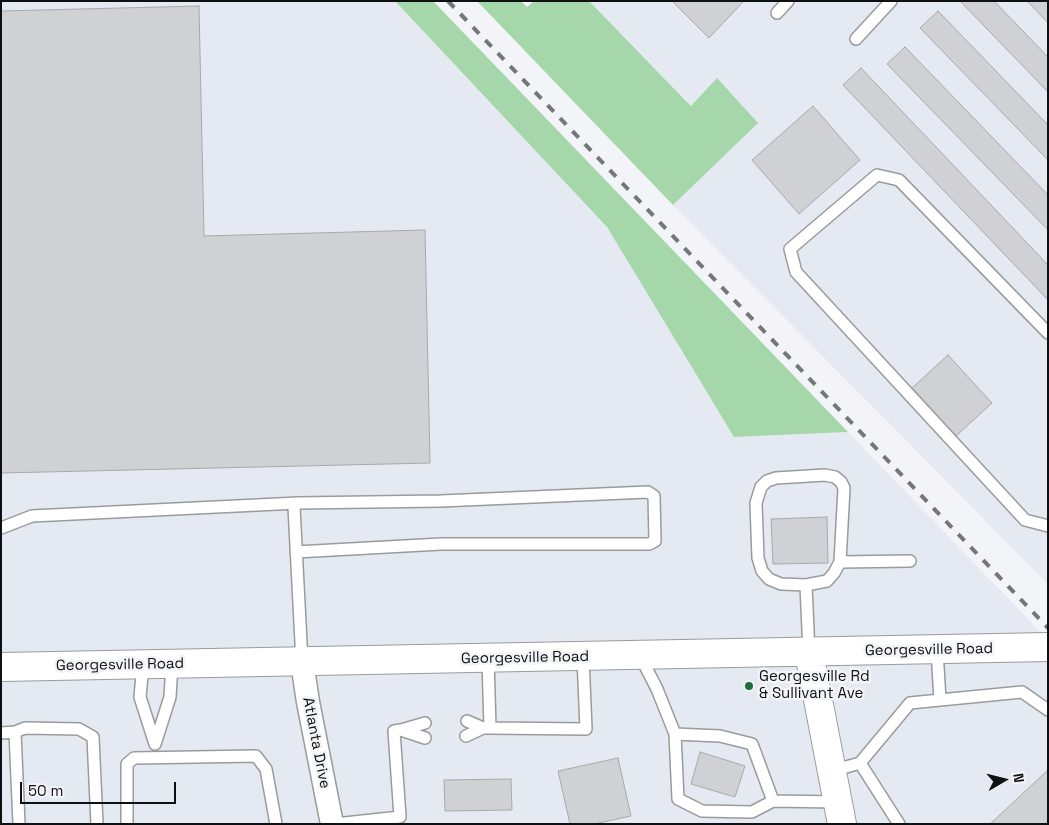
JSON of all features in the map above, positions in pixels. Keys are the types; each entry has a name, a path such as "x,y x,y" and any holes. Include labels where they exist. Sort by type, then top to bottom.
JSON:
{"main road":[{"name":"Georgesville Road","path":"1,668 1048,648"},
{"path":"809,653 839,813"}],"street":[{"name":"Atlanta Drive","path":"302,662 308,702 333,824"}],"lane":[{"path":"777,13 788,1"},
{"path":"856,39 891,1"},
{"path":"1048,333 899,180 877,175 790,249 796,272 1018,513 1025,520 1048,526"},
{"path":"825,475 835,477 841,482 844,500 840,562 827,581 806,585 781,584 770,580 762,571 758,558 756,503 761,487 767,481 776,478 825,475"},
{"path":"1,528 32,516 298,503 441,501 648,492 654,496 655,541 649,544 441,544 296,552"},
{"path":"298,503 294,507 302,662"},
{"path":"840,562 910,561"},
{"path":"806,585 809,653"},
{"path":"937,650 940,700"},
{"path":"640,656 657,689 675,734 678,799 702,811 752,812 773,801 839,813"},
{"path":"467,721 487,728 586,729 583,657"},
{"path":"487,728 488,659"},
{"path":"155,758 155,744 170,697 172,664"},
{"path":"142,665 140,697 155,744"},
{"path":"832,771 860,763 910,703 1022,692 1048,710"},
{"path":"333,824 400,818 394,731 425,723"},
{"path":"1,733 15,732 25,728 79,729 93,737 97,824"},
{"path":"466,736 487,728"},
{"path":"401,730 425,738"},
{"path":"15,732 19,824"},
{"path":"675,734 720,736 752,744 773,801"},
{"path":"127,824 127,764 134,758 256,756 266,769 276,824"},
{"path":"860,763 899,824"}],"shaded area":[{"path":"1,1 395,1 607,227 734,437 848,432 1048,640 1048,824 1,824"},
{"path":"589,1 1048,1 1048,584 673,205 757,123 692,106"}],"green space":[{"path":"395,1 433,1 848,432 734,437 607,227"},
{"path":"477,1 521,1 527,7 534,1 589,1 691,106 717,78 758,123 673,205"}],"building":[{"path":"672,1 744,1 709,38"},
{"path":"960,1 994,1 1048,57 1048,92"},
{"path":"1027,1 1048,1 1048,23"},
{"path":"199,6 204,236 425,230 430,463 1,473 1,11"},
{"path":"938,11 1048,125 1048,160 920,28"},
{"path":"905,47 1048,195 1048,230 887,64"},
{"path":"861,68 1048,265 1048,300 843,85"},
{"path":"813,106 860,160 799,214 752,160"},
{"path":"948,355 992,403 956,436 912,388"},
{"path":"827,517 828,563 773,564 771,519"},
{"path":"700,752 745,766 735,797 691,784"},
{"path":"618,758 631,816 594,824 570,824 558,771"},
{"path":"1048,770 1048,824 990,824"},
{"path":"511,779 512,810 445,811 444,780"}],"railway":[{"path":"448,1 1048,628"}],"place":[{"name":"Georgesville Rd & Sullivant Ave","path":"749,686"}]}
